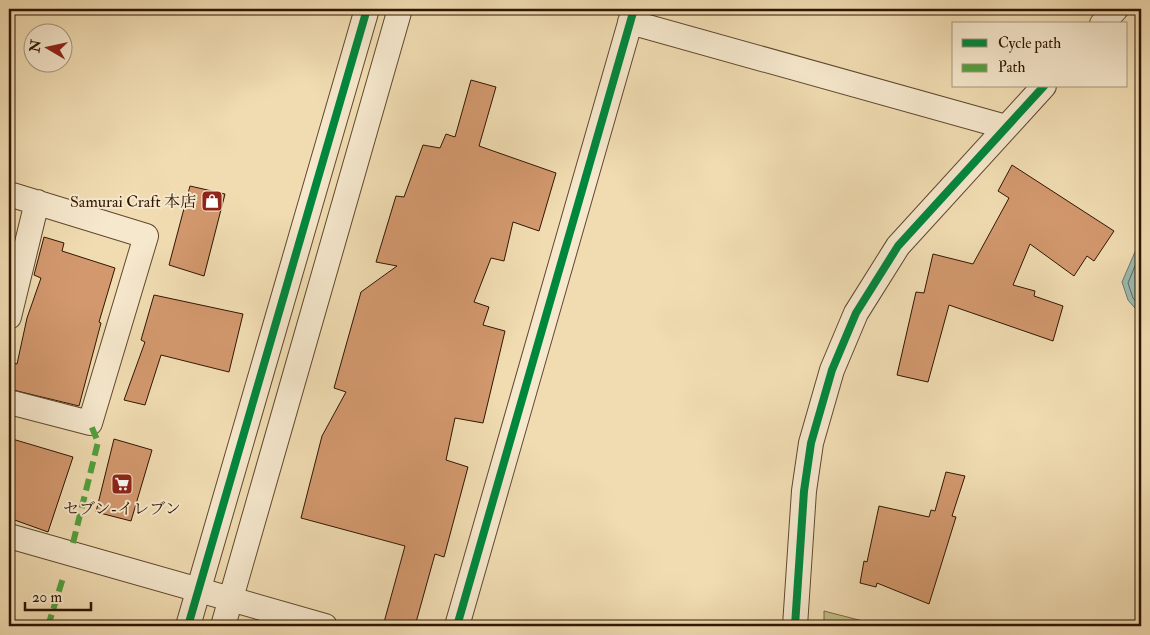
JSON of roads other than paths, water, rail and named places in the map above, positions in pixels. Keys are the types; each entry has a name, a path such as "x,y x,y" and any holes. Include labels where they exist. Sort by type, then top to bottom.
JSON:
{"street":[{"path":"188,626 367,9"},
{"path":"223,626 400,9"},
{"path":"1104,22 1116,9"},
{"path":"457,626 632,15 1006,127"},
{"path":"796,626 804,491 811,443 832,370 856,313 898,246 1042,88"},
{"path":"9,194 146,236 90,423 9,402"},
{"path":"9,317 37,202"},
{"path":"9,536 325,626"}],"water":[{"path":"1141,238 1141,315 1128,300 1122,282"}],"place":[{"name":"Samurai Craft 本店","path":"212,201"},
{"name":"セブン-イレブン","path":"122,484"}]}
